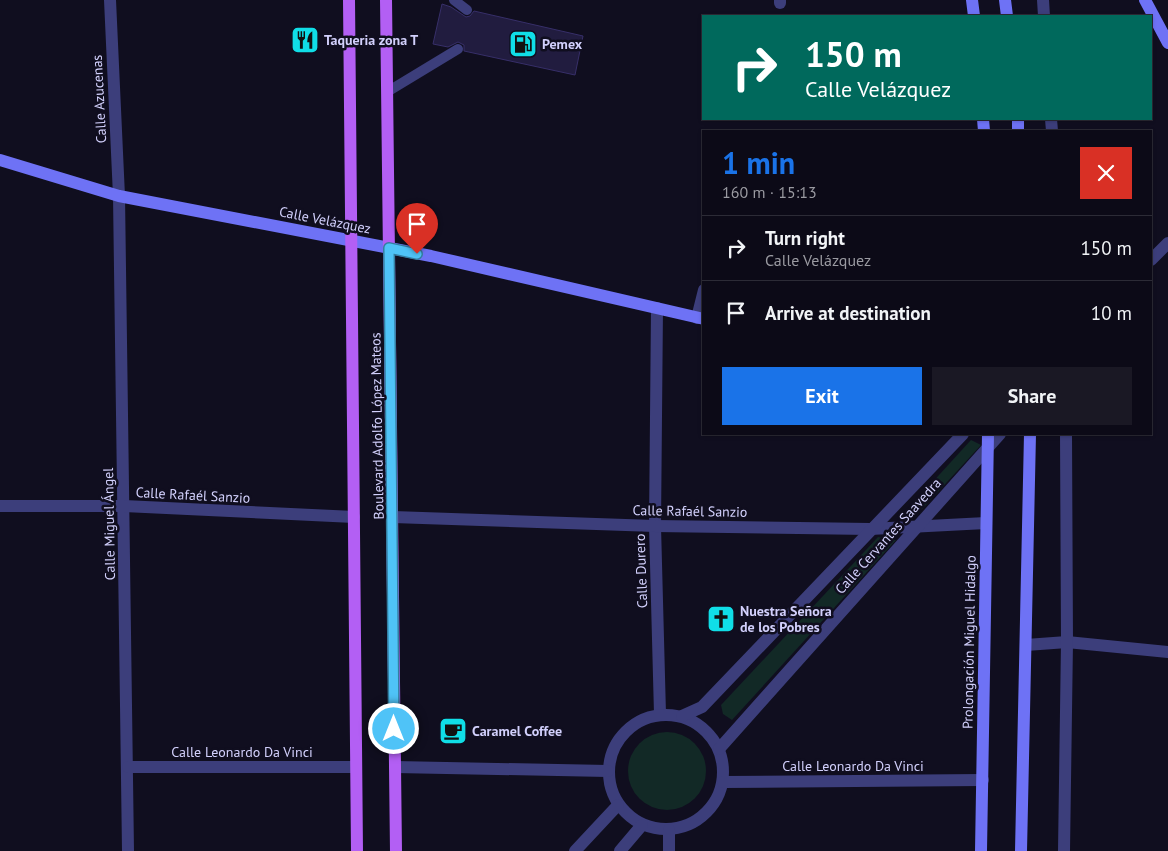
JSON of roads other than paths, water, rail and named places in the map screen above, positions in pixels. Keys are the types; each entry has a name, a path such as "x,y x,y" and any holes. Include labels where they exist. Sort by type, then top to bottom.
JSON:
{"main road":[{"name":"Boulevard Adolfo López Mateos","path":"349,0 353,241 357,851"},
{"name":"Boulevard Adolfo López Mateos","path":"386,0 396,851"}],"street":[{"name":"Calle Azucenas","path":"110,0 119,196"},
{"path":"972,0 974,15"},
{"path":"1006,0 1007,15"},
{"path":"1043,0 1044,15"},
{"path":"1145,0 1168,43"},
{"name":"Calle Velázquez","path":"0,160 119,196 389,248 700,318"},
{"name":"Calle Miguel Ángel","path":"119,196 128,851"},
{"path":"1152,259 1168,243"},
{"path":"700,318 702,304"},
{"name":"Calle Durero","path":"657,308 655,526 660,714"},
{"name":"Calle Cervantes Saavedra","path":"682,716 702,707 870,529 962,435"},
{"name":"Prolongación Miguel Hidalgo","path":"981,851 988,435"},
{"name":"Calle Cervantes Saavedra","path":"719,749 999,435"},
{"path":"1021,851 1030,435"},
{"path":"1064,851 1067,642 1066,435"},
{"name":"Calle Rafaél Sanzio","path":"0,506 124,506 354,517"},
{"name":"Calle Rafaél Sanzio","path":"393,517 655,526 870,529 986,523"},
{"path":"1026,645 1067,642 1168,652"},
{"path":"660,714 682,716 708,732 719,749 723,782 713,805 699,819 688,825 669,830 642,825 632,819 618,805 611,791 608,771 612,749 624,732 640,719 660,714"},
{"name":"Calle Leonardo Da Vinci","path":"128,767 356,767"},
{"path":"395,767 608,771"},
{"name":"Calle Leonardo Da Vinci","path":"723,782 983,780"},
{"path":"575,851 618,805"},
{"path":"620,851 642,825"},
{"path":"669,830 669,851"}],"lane":[{"path":"454,0 467,10"},
{"path":"387,92 458,49"}],"place":[{"name":"Taqueria zona T","path":"305,40"},
{"name":"Pemex","path":"523,44"},
{"name":"Nuestra Señora de los Pobres","path":"721,619"},
{"name":"Caramel Coffee","path":"453,731"}]}
